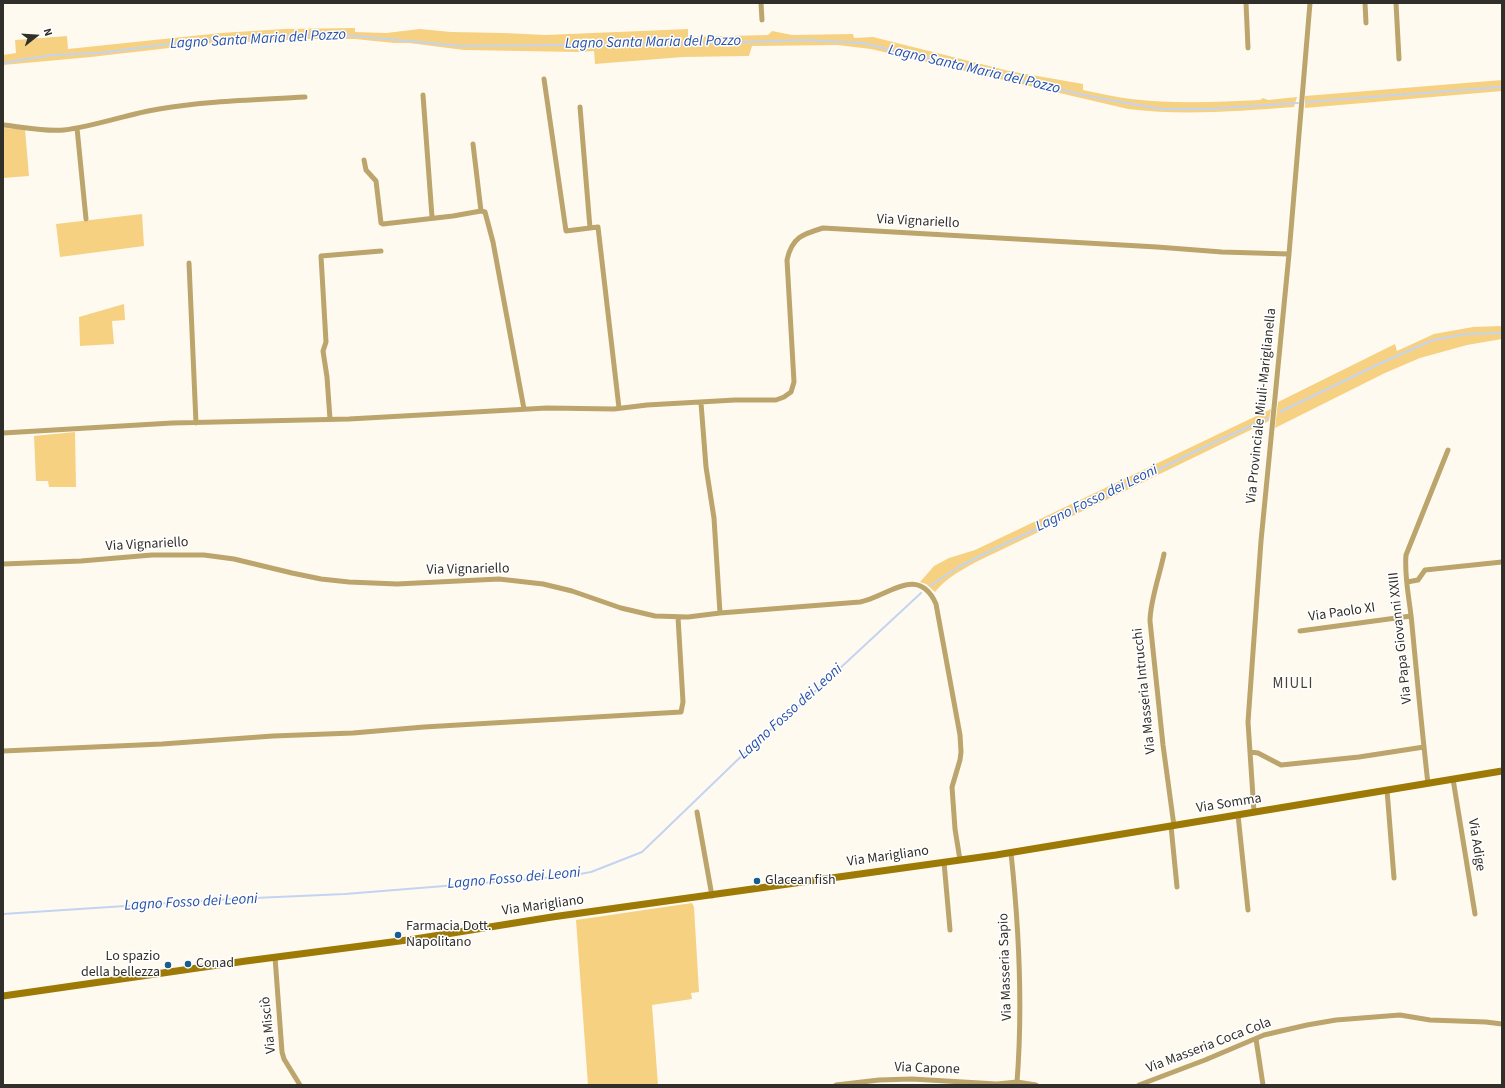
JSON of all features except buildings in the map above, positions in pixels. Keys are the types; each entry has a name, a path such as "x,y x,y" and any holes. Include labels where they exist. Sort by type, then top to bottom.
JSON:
{"street":[{"path":"761,3 762,20"},
{"path":"1246,3 1248,48"},
{"name":"Via Provinciale Miuli-Mariglianella","path":"1254,812 1248,722 1261,541 1289,254 1310,3"},
{"path":"1365,3 1366,24"},
{"path":"1396,3 1399,58"},
{"path":"544,79 566,231 598,227 619,408"},
{"path":"423,95 432,217"},
{"path":"3,125 52,130 77,128 98,124 119,117 188,105 305,98"},
{"path":"580,107 590,228"},
{"path":"77,128 86,218"},
{"path":"472,144 481,211"},
{"path":"364,160 366,170 376,181 381,223 383,224 432,217 453,216 481,211 485,212 493,242 524,409"},
{"name":"Via Vignariello","path":"3,433 196,423 449,414 547,408 619,408 700,402 776,400 791,392 794,382 787,260 789,250 795,241 803,234 823,228 1222,252 1289,254"},
{"path":"330,419 327,377 323,350 326,342 320,256 381,251"},
{"path":"189,262 196,423"},
{"path":"700,402 706,467 715,524 720,613"},
{"name":"Via Papa Giovanni XXIII","path":"1428,784 1411,616 1405,575 1406,555 1448,450"},
{"name":"Via Masseria Intrucchi","path":"1164,554 1155,587 1150,621 1177,887"},
{"name":"Via Vignariello","path":"3,564 81,561 152,555 204,555 234,559 299,575 349,582 397,584 499,579 543,584 572,591 646,615 678,617 860,602 875,598 893,588 902,585 908,584 921,587 928,591 936,604 958,724 961,752 952,787 955,829 960,860"},
{"path":"1407,582 1418,580 1425,570 1502,562"},
{"name":"Via Paolo XI","path":"1300,631 1411,616"},
{"path":"3,751 162,744 273,736 352,733 431,726 681,712 683,702 678,617"},
{"path":"1250,752 1258,753 1281,765 1360,757 1424,747"},
{"name":"Via Somma","path":"960,860 1011,853 1502,771"},
{"name":"Via Adige","path":"1453,779 1475,914"},
{"path":"1387,790 1394,878"},
{"path":"697,812 712,896"},
{"path":"1238,815 1248,910"},
{"name":"Via Masseria Sapio","path":"1011,853 1019,951 1020,1049 1017,1082"},
{"name":"Via Marigliano","path":"3,996 275,957 415,939 960,860"},
{"name":"Via Marigliano","path":"944,862 950,930"},
{"name":"Via Misciò","path":"275,957 282,1052 284,1059 300,1085"},
{"name":"Via Masseria Coca Cola","path":"1139,1085 1193,1065 1264,1035 1336,1020 1400,1015 1430,1020 1502,1024"},
{"path":"1256,1039 1263,1085"},
{"name":"Via Capone","path":"836,1085 880,1080 912,1079 997,1085 1017,1082"},
{"path":"1017,1082 1036,1085"}],"shaded area":[{"path":"355,28 355,32 386,33 420,29 451,32 546,35 688,29 688,37 768,35 772,31 792,35 853,34 854,38 873,37 1009,71 1083,84 1083,90 1125,98 1163,102 1196,102 1260,100 1263,98 1268,100 1297,97 1294,107 1273,109 1169,112 1128,109 871,49 837,45 752,46 749,56 683,57 595,64 594,51 464,50 409,43 355,39 305,39 204,44 3,65 3,55 16,53 15,40 67,36 68,49 221,33 284,29"},
{"path":"1502,80 1502,91 1305,108 1305,96"},
{"path":"3,128 25,129 29,176 3,178"},
{"path":"142,214 144,246 60,257 56,224"},
{"path":"124,304 125,320 112,321 114,344 80,346 79,317"},
{"path":"1502,326 1502,339 1467,345 1420,358 1385,373 1275,428 1278,402 1395,344 1397,351 1434,334 1473,327"},
{"path":"1271,409 1269,421 980,560 961,570 935,592 926,584 920,582 934,566 949,558 975,550"},
{"path":"75,432 76,487 49,487 48,481 36,481 34,436"},
{"path":"692,903 694,907 699,992 691,993 692,999 652,1005 658,1085 588,1085 576,920"}],"waterway":[{"name":"Lagno Santa Maria del Pozzo","path":"3,63 52,55 100,53 192,41 302,35 356,36 460,46 684,44 806,40 862,43 1093,97 1161,109 1208,109 1298,103"},
{"name":"Lagno Santa Maria del Pozzo","path":"1306,102 1502,87"},
{"name":"Lagno Fosso dei Leoni","path":"1280,412 1381,363 1433,340 1466,334 1502,333"},
{"name":"Lagno Fosso dei Leoni","path":"930,586 960,566 1000,546 1063,517 1200,449 1268,418"},
{"name":"Lagno Fosso dei Leoni","path":"3,914 232,899 345,894 569,876 591,872 642,852 753,745 809,697 921,593"}],"place":[{"name":"Glacean fish","path":"757,881"},
{"name":"Farmacia Dott. Napolitano","path":"398,935"},
{"name":"Conad","path":"188,964"},
{"name":"Lo spazio della bellezza","path":"168,965"}],"district":[{"name":"MIULI","path":"1293,685"}]}
